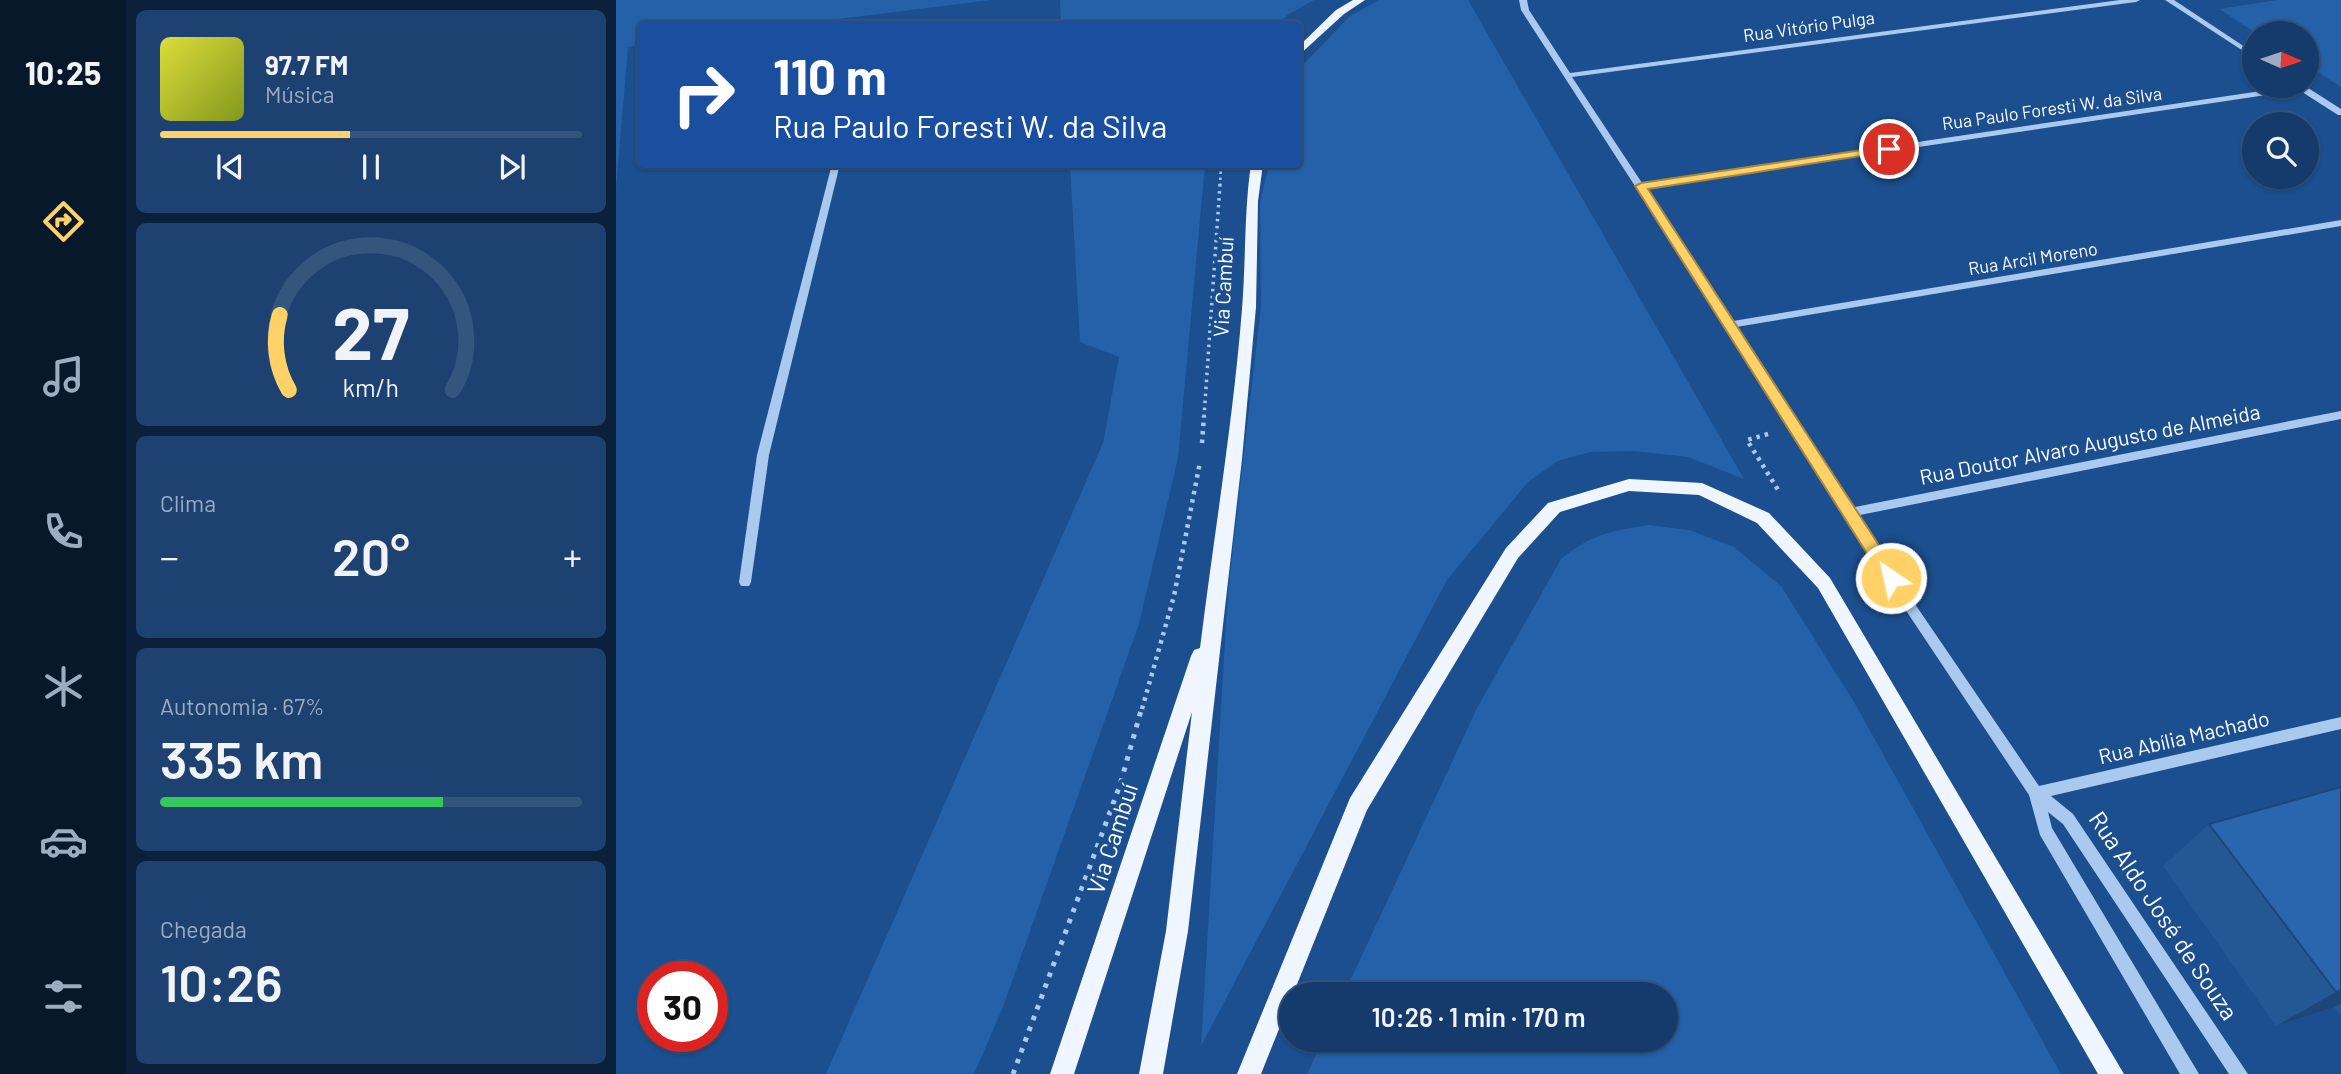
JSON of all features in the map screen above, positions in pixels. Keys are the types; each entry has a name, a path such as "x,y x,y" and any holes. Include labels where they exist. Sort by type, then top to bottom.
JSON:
{"main road":[{"path":"1302,49 1340,12 1360,0"},
{"name":"Via Cambuí","path":"1151,1074 1177,931 1234,459 1250,307 1252,201 1256,168"},
{"path":"1249,1074 1358,805 1512,553 1554,507 1629,485 1702,489 1762,518 1824,583 2112,1074"},
{"name":"Via Cambuí","path":"1062,1074 1213,620"}],"street":[{"name":"Rua Aldo José de Souza","path":"1522,0 1525,10 1730,325 1847,513 2036,793 2068,819 2239,1074"},
{"name":"Rua Vitório Pulga","path":"1569,75 2136,0"},
{"path":"2169,0 2242,48"},
{"name":"Rua Paulo Foresti W. da Silva","path":"1641,186 2242,96"},
{"path":"2318,98 2341,113"},
{"path":"744,582 762,455 835,168"},
{"name":"Rua Arcil Moreno","path":"1730,325 2341,223"},
{"name":"Rua Doutor Alvaro Augusto de Almeida","path":"1847,513 2341,415"},
{"name":"Rua Abília Machado","path":"2036,793 2341,723"},
{"name":"Rua Aldo José de Souza","path":"2036,793 2045,830 2190,1074"}],"path":[{"path":"1013,1074 1120,785 1174,596 1202,452 1221,168"},
{"path":"1762,518 1780,498 1780,494 1747,438 1795,429"}],"shaded area":[{"path":"616,0 991,0 823,21 637,21 637,46 628,47 616,189"},
{"path":"1060,0 1314,0 1281,21 1061,21"},
{"path":"1379,0 1468,0 1744,479 1688,457 1633,451 1590,452 1558,461 1528,482 1447,580 1201,1046 1228,591 1261,306 1260,202 1268,168 1302,168 1302,66 1350,16"},
{"path":"2277,0 2341,0 2341,87 2319,73 2319,21 2242,21 2242,24 2219,9"},
{"path":"1070,168 1205,168 1178,458 1139,624 1003,1007 974,1074 826,1074 1103,443 1119,357 1080,342"},
{"path":"1649,525 1689,530 1734,547 1781,586 1854,702 2061,1074 1307,1074 1317,1052 1678,1052 1678,982 1350,982 1477,708 1561,559 1592,539"}],"building":[{"path":"2341,787 2341,990 2336,992 2209,824"}],"route":[{"path":"1889,149 1641,186 1847,513 1891,578"}]}
